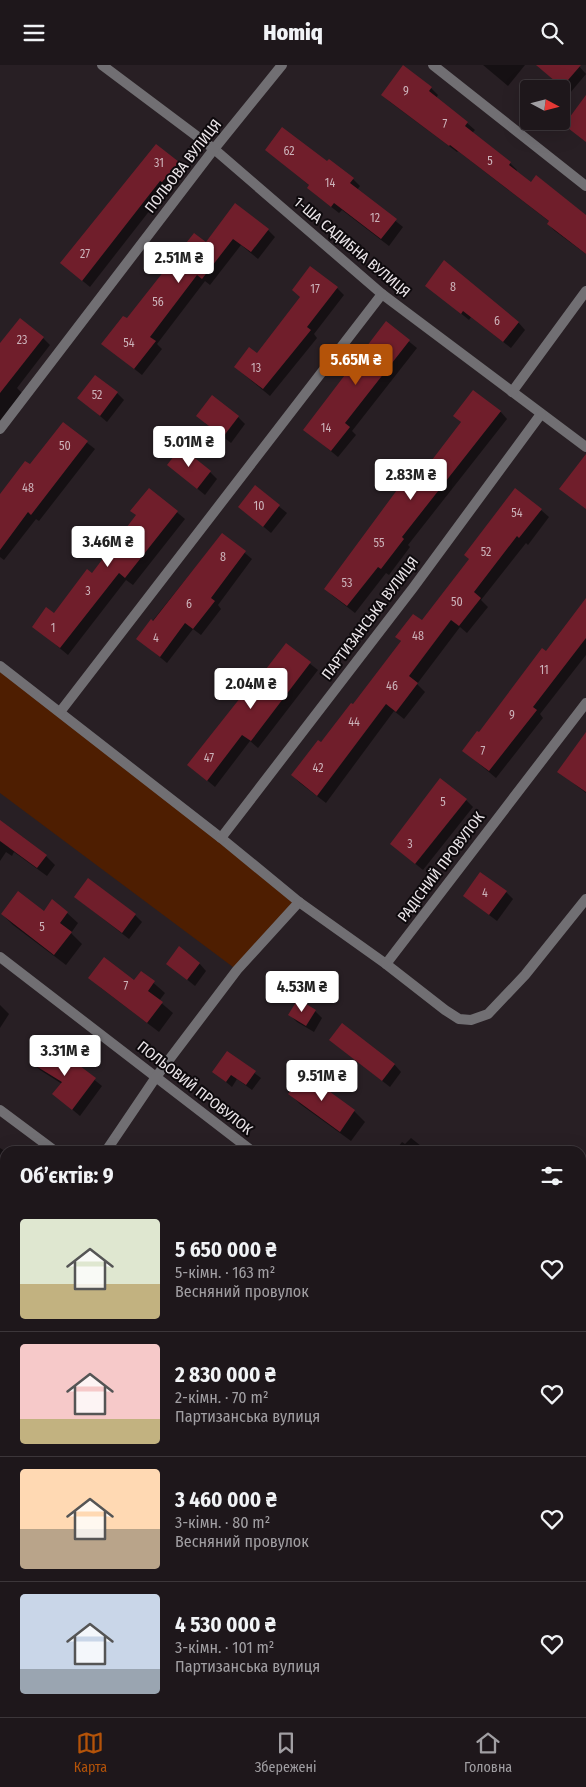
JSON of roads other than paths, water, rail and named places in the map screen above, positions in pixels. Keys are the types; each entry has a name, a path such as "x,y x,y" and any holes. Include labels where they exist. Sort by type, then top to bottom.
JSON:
{"street":[{"name":"1-ША САДИБНА ВУЛИЦЯ","path":"102,65 214,149 382,294 586,447"},
{"name":"ПОЛЬОВА ВУЛИЦЯ","path":"0,429 214,149 282,65"},
{"path":"432,65 586,186"},
{"path":"512,392 586,291"},
{"path":"60,712 382,294"},
{"name":"ПАРТИЗАНСЬКА ВУЛИЦЯ","path":"221,838 412,588 541,414"},
{"path":"0,666 221,838 299,902 459,1019 471,1020 488,1014 525,975 586,899"},
{"name":"РАДІСНИЙ ПРОВУЛОК","path":"386,964 586,703"},
{"path":"109,1146 156,1077 237,970 299,902"},
{"name":"ПОЛЬОВИЙ ПРОВУЛОК","path":"0,957 246,1146"},
{"path":"0,1110 48,1146"}]}
